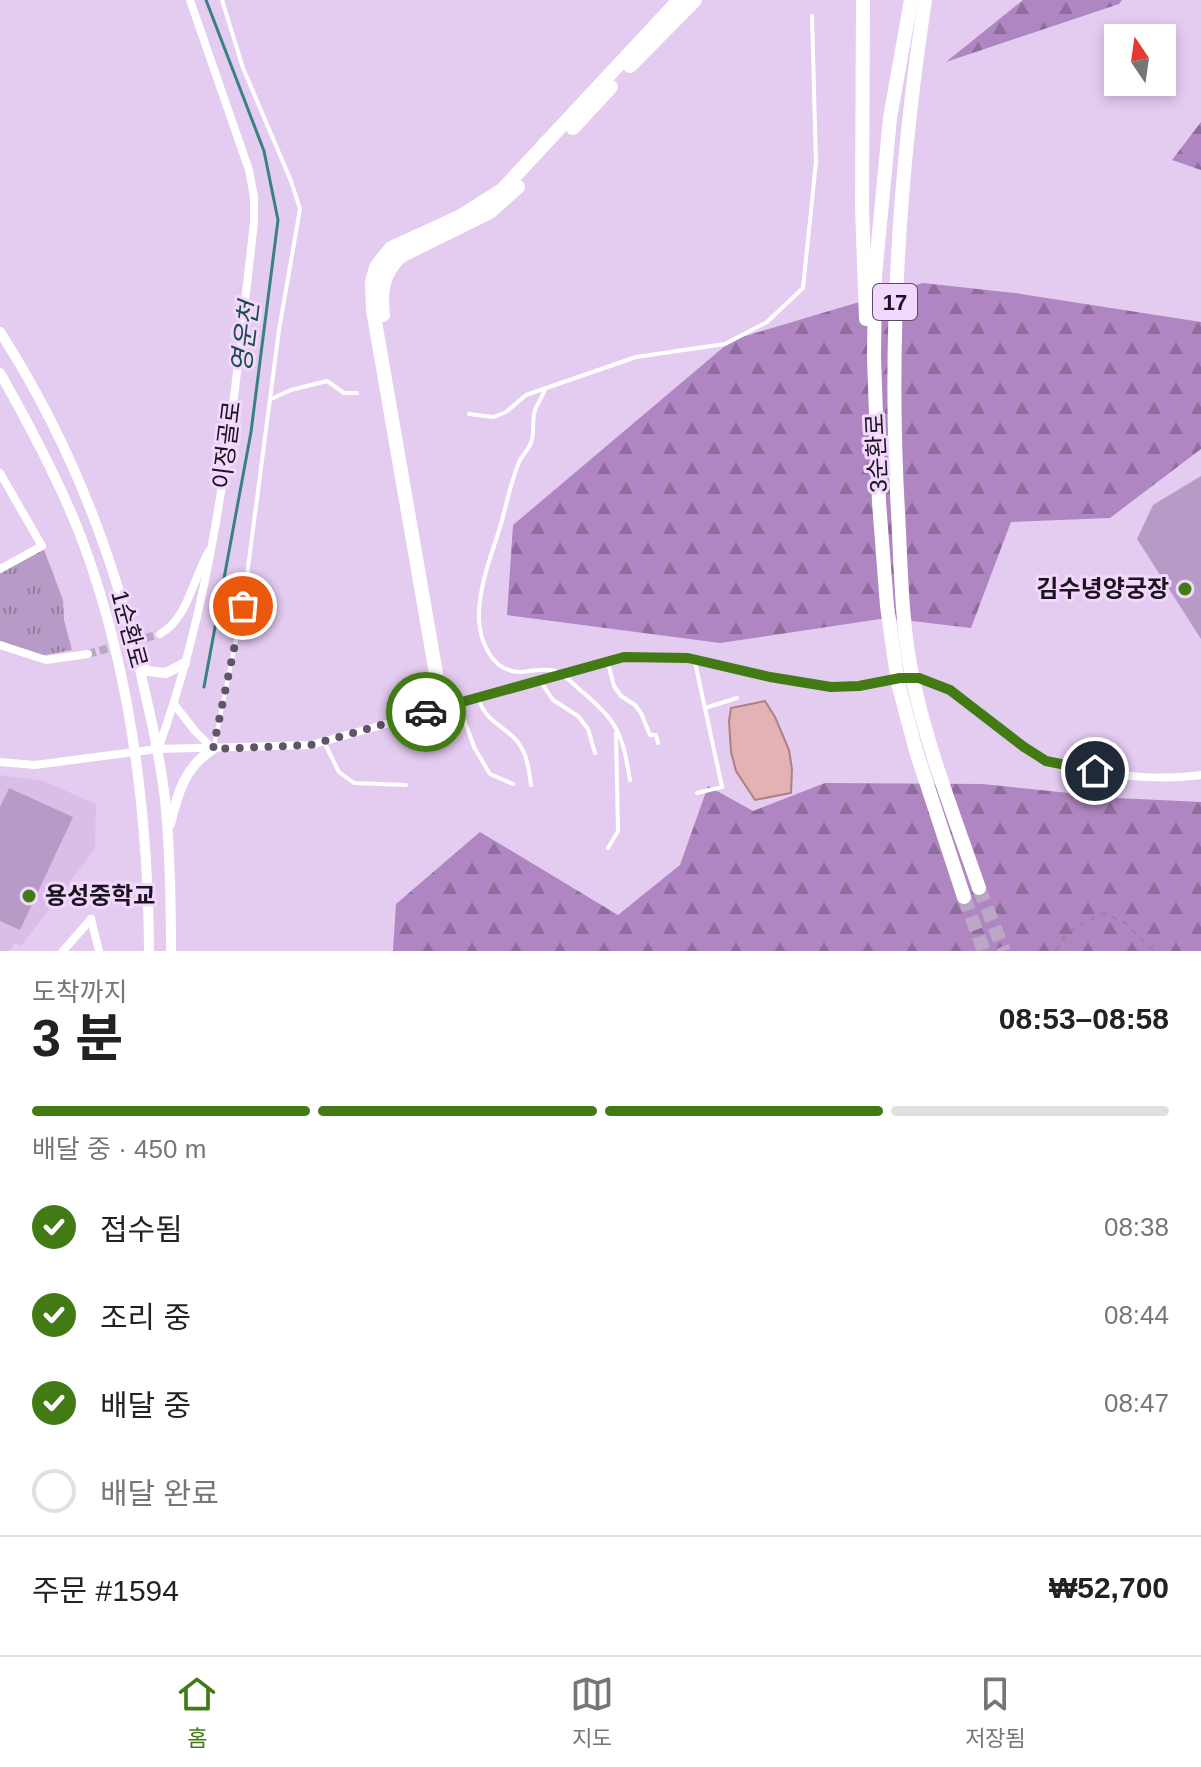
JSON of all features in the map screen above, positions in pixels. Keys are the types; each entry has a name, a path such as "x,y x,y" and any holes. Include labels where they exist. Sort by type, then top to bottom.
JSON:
{"highway":[{"path":"449,706 373,310 372,282 376,267 384,255 400,242 461,216 502,190 679,0"},
{"path":"449,706 381,301 384,279 390,265 401,256 464,227 509,196 695,0"},
{"path":"863,0 863,296 875,416"},
{"name":"3순환로","path":"915,1 890,118 879,230 873,319 875,416 887,606 898,683 916,751 964,897"},
{"name":"3순환로","path":"915,1 895,301 894,432 903,606 913,677 934,758 979,888"}],"street":[{"name":"이정골로","path":"157,749 174,704 214,543 254,223 254,197 249,170 190,0"},
{"name":"1순환로","path":"0,332 39,397 81,485 102,539 139,662 157,749 167,833 171,951"},
{"name":"1순환로","path":"0,373 43,451 81,538 97,584 120,674 142,793 149,951"},
{"path":"0,569 42,546 1,475"},
{"path":"160,634 170,629 179,618 197,571 214,543"},
{"path":"0,645 46,660 88,654"},
{"path":"0,762 35,765 157,749 324,742 607,661 656,656 695,660 831,687 859,686 900,678 928,680 950,690 1046,761 1122,774 1201,775"},
{"path":"139,662 147,671 155,673 166,673 185,663"},
{"path":"174,704 213,749"},
{"path":"167,833 183,779 199,758 213,749"},
{"path":"63,951 91,919 99,951"}],"lane":[{"path":"213,749 243,606 279,330 300,209 243,68 222,0"},
{"path":"469,414 494,417 506,412 526,395 636,357 725,344 767,322 803,288 816,162 812,16"},
{"path":"271,399 291,390 327,381 344,393 357,393"},
{"path":"545,388 543,398 536,407 530,446 509,492 484,583 479,620 487,650 502,668 514,671 551,670 562,674 607,713 625,749 630,780"},
{"path":"695,660 722,787 697,793"},
{"path":"607,661 614,686 621,696 635,705 650,735 656,735 658,743"},
{"path":"540,680 553,700 578,716 588,729 595,753"},
{"path":"478,698 483,713 520,744 531,785"},
{"path":"705,708 737,698"},
{"path":"449,706 490,774 513,784"},
{"path":"608,848 618,831 616,727"},
{"path":"324,742 339,772 354,783 406,785"}],"path":[{"path":"1056,951 1067,932 1104,913 1125,923 1154,951"}],"shaded area":[{"name":"용성중학교","path":"0,775 43,781 96,804 95,849 21,946 14,943 10,951 0,951"}],"green space":[{"path":"1023,0 1122,0 1119,4 946,62"},
{"path":"1201,122 1201,170 1172,160"},
{"path":"923,283 1014,293 1201,322 1201,449 1110,518 1011,522 971,628 887,618 720,643 507,615 513,525 732,340"},
{"name":"김수녕양궁장","path":"1201,476 1201,639 1137,539 1153,505"},
{"path":"43,547 63,600 64,620 72,650 40,656 0,641 0,571"},
{"path":"825,783 983,784 1117,798 1201,802 1201,951 393,951 396,904 480,832 618,915 680,865 708,786 753,811"},
{"path":"9,788 73,817 20,930 0,921 0,807"}],"building":[{"path":"765,701 789,750 791,793 755,800 736,771 729,721 731,708"}],"waterway":[{"name":"영운천","path":"204,687 251,432 278,220 264,151 206,0"}],"tunnel":[{"path":"88,654 160,634"},
{"path":"979,888 1004,951"},
{"path":"964,897 984,951"}],"way so far":[{"path":"243,606 213,749 311,745 426,712"}],"place":[{"name":"김수녕양궁장","path":"1185,589"},
{"name":"용성중학교","path":"29,896"}],"route":[{"path":"426,712 624,657 688,658 744,672 831,687 919,678 950,690 1034,755 1059,765 1095,771"}]}
